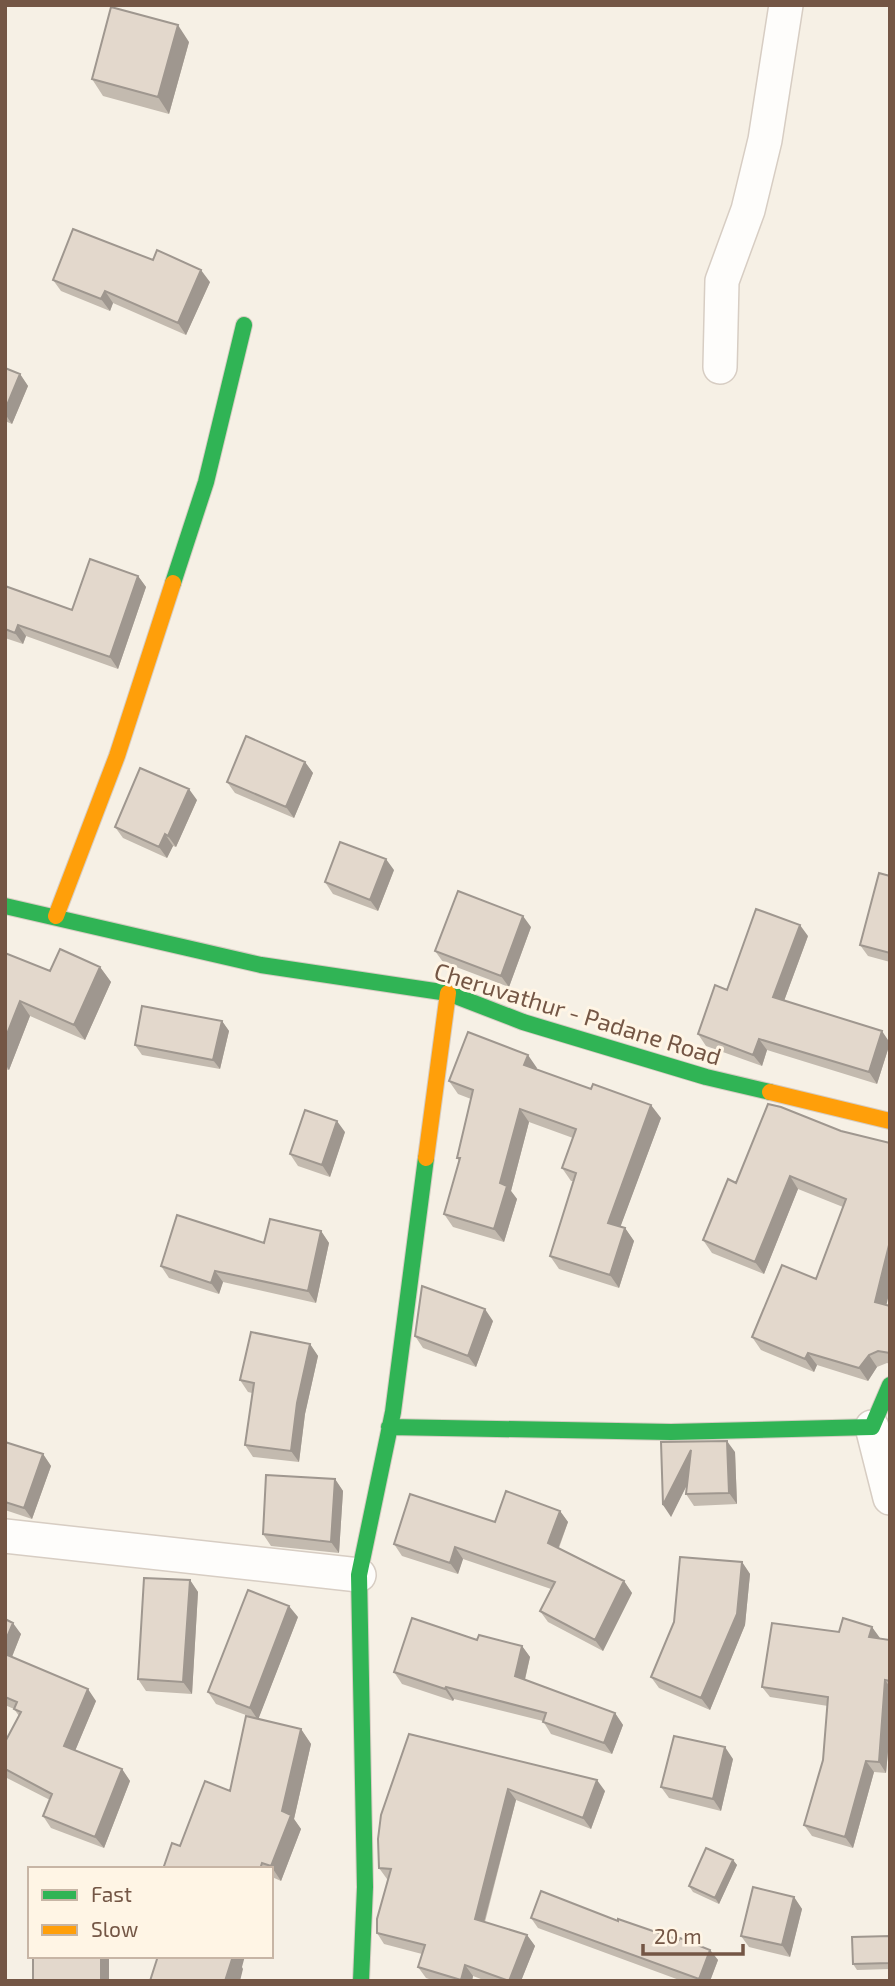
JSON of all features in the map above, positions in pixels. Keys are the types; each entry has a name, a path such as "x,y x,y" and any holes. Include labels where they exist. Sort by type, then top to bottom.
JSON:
{"street":[{"path":"720,367 722,281 748,210 765,140 786,5"},
{"path":"56,916 117,756 206,482 244,325"},
{"name":"Cheruvathur - Padane Road","path":"5,906 261,965 448,993 523,1022 706,1077 890,1121"},
{"path":"360,1981 365,1887 359,1575 389,1427 448,993"},
{"path":"890,1385 872,1427 890,1499"},
{"path":"389,1427 671,1432 872,1427"},
{"path":"5,1536 359,1575"}],"building":[{"path":"111,7 178,25 158,97 92,79"},
{"path":"73,229 153,260 157,250 201,270 178,323 105,291 101,299 53,280"},
{"path":"5,368 20,374 5,410"},
{"path":"90,559 138,576 110,657 18,625 15,633 5,629 5,586 72,610"},
{"path":"246,736 305,762 286,807 227,782"},
{"path":"140,768 189,789 168,836 165,834 159,847 115,827"},
{"path":"340,842 386,859 370,900 325,882"},
{"path":"879,873 890,876 890,953 860,945"},
{"path":"458,891 523,916 501,976 435,951"},
{"path":"756,909 800,925 773,997 882,1031 869,1072 759,1039 753,1055 698,1034 715,985 727,990"},
{"path":"60,949 100,967 74,1025 20,1001 5,1039 5,953 50,971"},
{"path":"142,1006 222,1021 213,1060 135,1045"},
{"path":"468,1032 528,1055 524,1065 591,1089 593,1084 651,1105 608,1223 625,1228 610,1275 550,1256 576,1173 562,1168 576,1129 520,1109 500,1183 507,1186 494,1229 444,1214 460,1158 457,1158 473,1090 449,1081"},
{"path":"768,1104 841,1131 890,1143 890,1241 875,1302 890,1306 890,1353 878,1351 869,1355 859,1368 808,1353 805,1359 752,1337 782,1265 816,1279 846,1199 790,1176 755,1262 703,1240 728,1179 736,1183"},
{"path":"305,1110 337,1121 322,1165 290,1154"},
{"path":"177,1215 264,1243 270,1219 321,1231 308,1291 215,1271 211,1283 161,1266"},
{"path":"422,1286 485,1309 468,1356 415,1336"},
{"path":"251,1332 310,1344 297,1403 291,1451 245,1445 254,1383 240,1380"},
{"path":"727,1441 729,1493 686,1494 691,1450 663,1505 661,1442"},
{"path":"5,1442 43,1454 24,1508 5,1502"},
{"path":"266,1475 335,1479 331,1542 263,1534"},
{"path":"506,1491 560,1511 548,1543 624,1581 595,1640 540,1611 555,1582 455,1547 450,1563 394,1544 410,1494 495,1522"},
{"path":"680,1557 742,1562 737,1614 701,1698 651,1677 674,1622"},
{"path":"144,1578 190,1580 183,1682 138,1679"},
{"path":"248,1590 289,1606 250,1708 208,1692"},
{"path":"412,1618 477,1640 479,1635 522,1646 515,1676 615,1713 604,1743 543,1722 546,1713 446,1687 445,1689 394,1672"},
{"path":"843,1618 872,1627 869,1637 890,1640 890,1681 885,1680 879,1762 866,1761 845,1837 804,1825 823,1760 828,1697 762,1687 772,1623 839,1632"},
{"path":"5,1619 13,1623 5,1642"},
{"path":"5,1654 88,1689 64,1746 122,1769 95,1837 43,1816 52,1794 5,1769 5,1742 21,1712 14,1709 17,1702 5,1697"},
{"path":"246,1716 301,1729 282,1811 291,1815 271,1866 262,1863 261,1867 164,1867 172,1843 180,1846 205,1781 230,1791"},
{"path":"409,1734 597,1780 583,1818 508,1789 475,1919 527,1935 509,1981 465,1965 461,1980 418,1967 425,1945 377,1933 377,1919 391,1869 379,1868 381,1815"},
{"path":"674,1736 725,1747 713,1799 661,1787"},
{"path":"706,1848 733,1860 715,1898 689,1886"},
{"path":"753,1887 794,1897 782,1945 741,1936"},
{"path":"541,1891 618,1921 679,1940 680,1938 710,1950 699,1979 531,1918"},
{"path":"890,1936 890,1963 853,1964 852,1937"},
{"path":"33,1958 101,1958 101,1981 33,1981"},
{"path":"157,1958 232,1958 225,1981 150,1981"}],"traffic: fast":[{"path":"173,583 206,482 244,325"},
{"path":"5,906 261,965 448,993 523,1022 706,1077 770,1092"},
{"path":"361,1981 365,1887 359,1575 393,1412 426,1158"},
{"path":"389,1427 671,1432 872,1427 890,1385"}],"traffic: slow":[{"path":"56,916 117,756 173,583"},
{"path":"426,1158 448,993"},
{"path":"770,1092 890,1121"}]}
